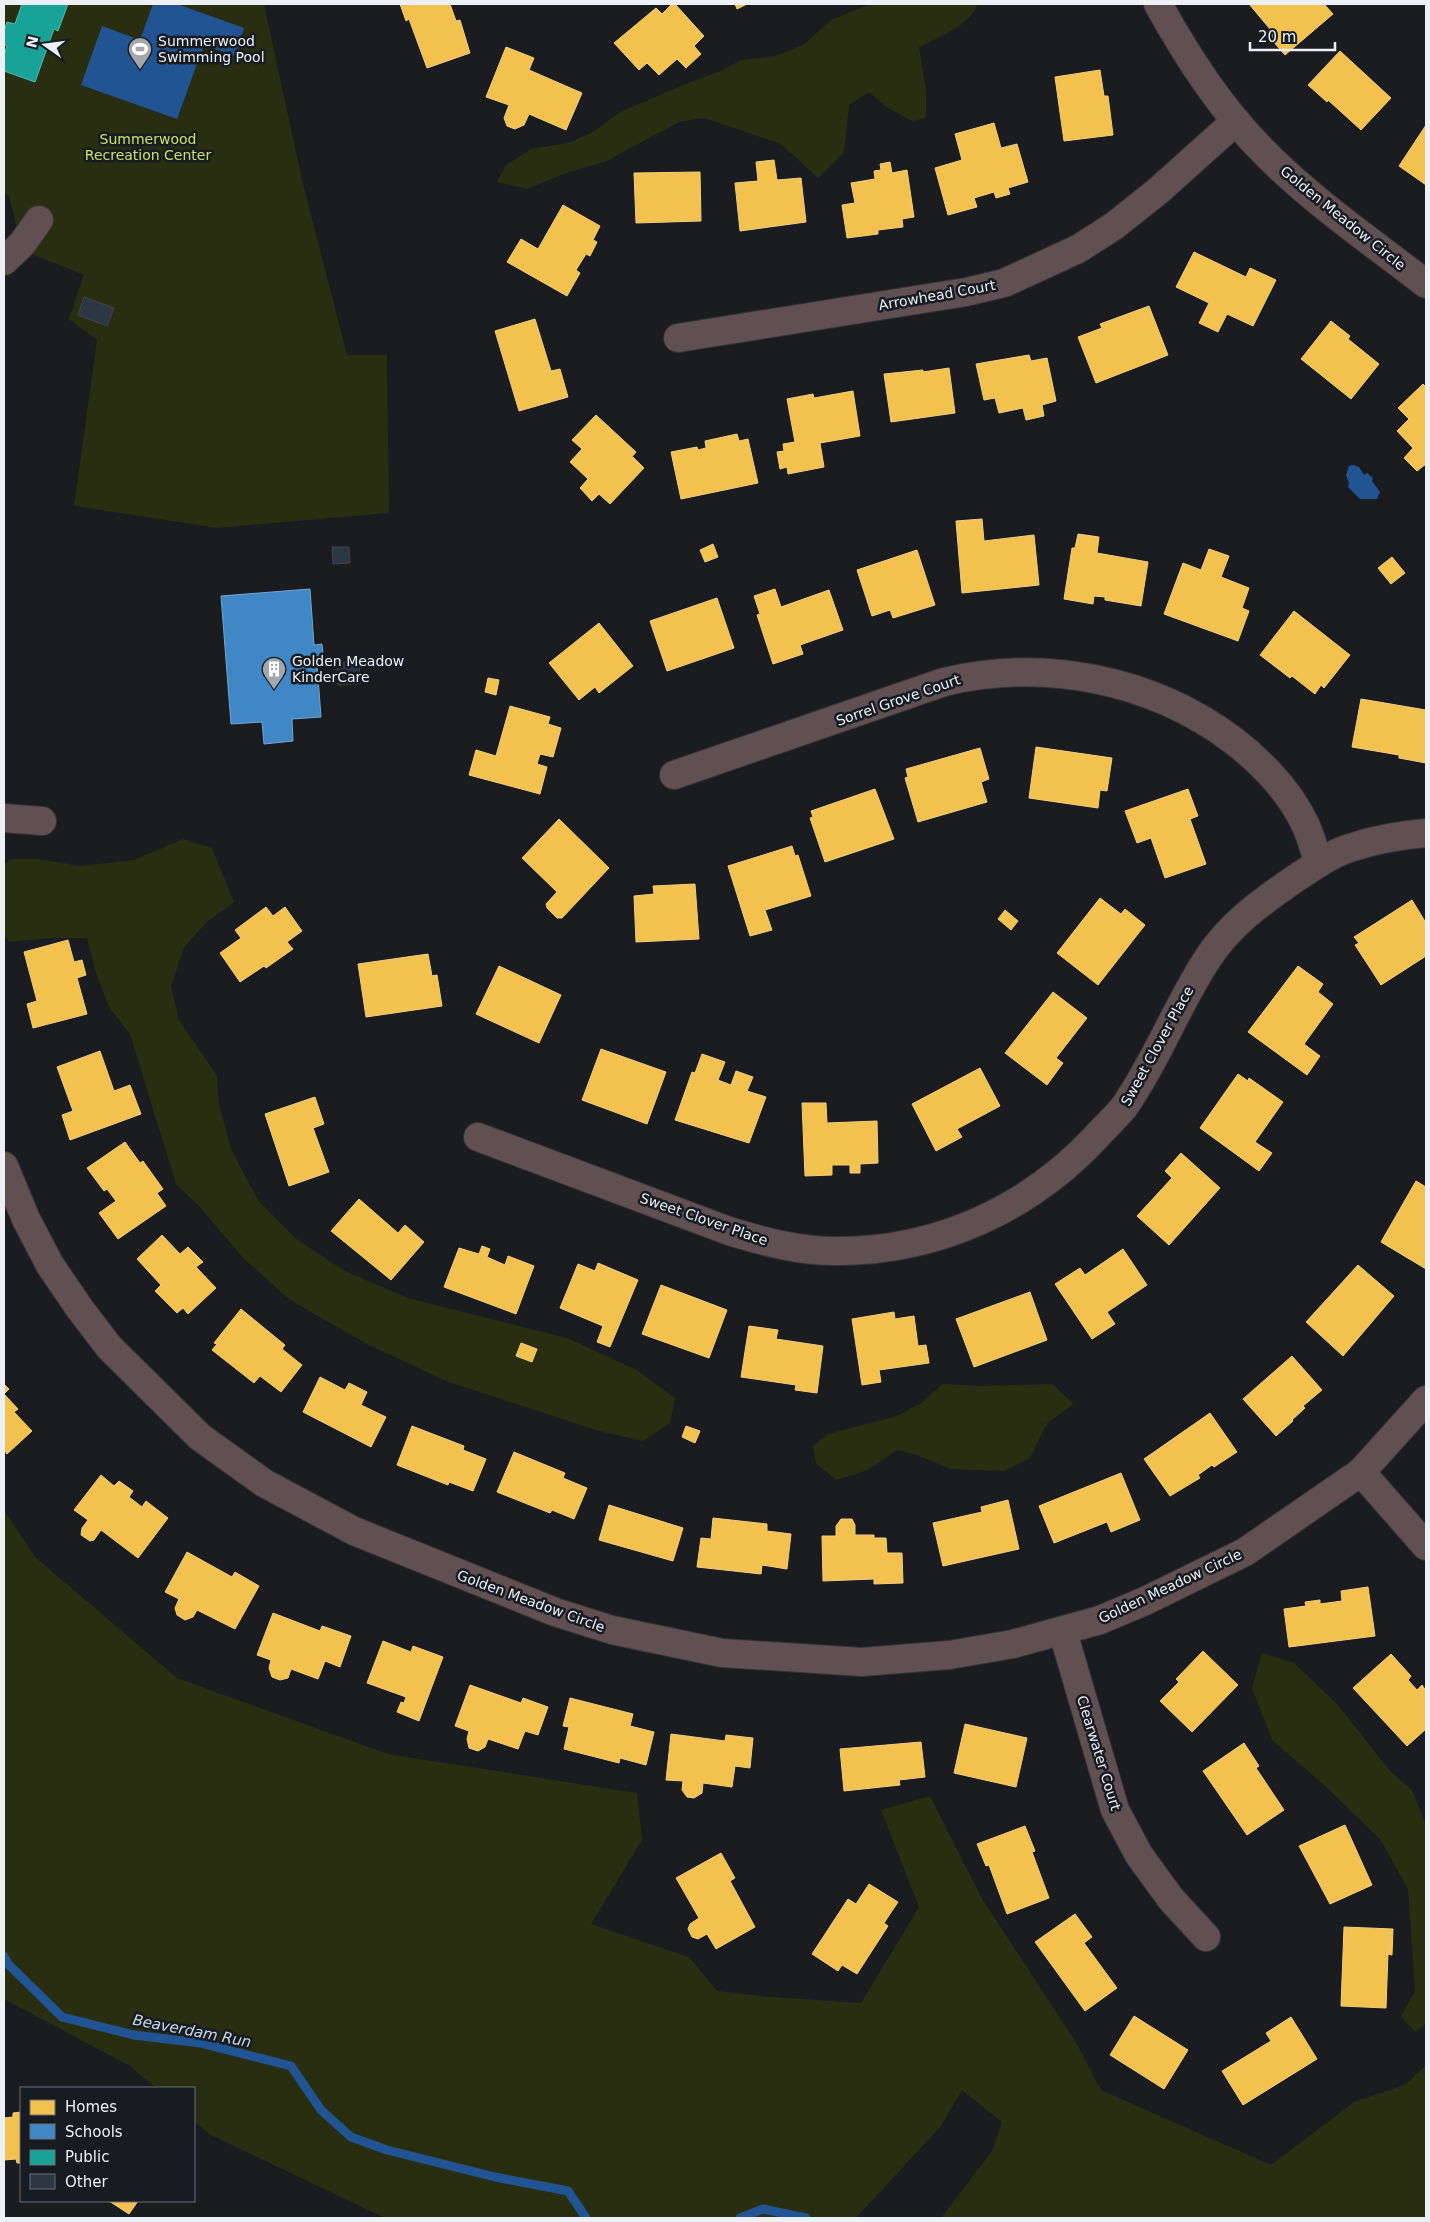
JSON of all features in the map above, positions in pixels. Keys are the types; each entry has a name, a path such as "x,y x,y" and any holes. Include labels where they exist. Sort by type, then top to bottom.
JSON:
{"street":[{"name":"Golden Meadow Circle","path":"1158,4 1201,76 1236,121 1266,154 1309,194 1426,284"},
{"name":"Arrowhead Court","path":"678,338 966,292 1004,283 1078,249 1114,226 1158,191 1236,121"},
{"path":"4,261 22,244 39,220"},
{"name":"Sorrel Grove Court","path":"674,775 944,682 970,676 1001,673 1030,672 1074,675 1139,690 1183,708 1220,730 1249,753 1272,776 1290,800 1305,824 1319,863"},
{"path":"4,818 42,821"},
{"name":"Sweet Clover Place","path":"478,1136 729,1231 772,1243 797,1248 839,1251 876,1250 915,1243 950,1233 1007,1209 1077,1158 1122,1109 1139,1085 1190,987 1207,959 1223,938 1259,903 1319,863 1351,847 1402,835 1426,833"},
{"name":"Golden Meadow Circle","path":"4,1166 26,1219 50,1265 109,1347 200,1438 264,1483 354,1531 555,1612 612,1630 722,1653 862,1662 949,1655 1013,1644 1100,1620 1145,1601 1245,1552 1360,1472 1426,1400"},
{"path":"1360,1472 1426,1546"},
{"name":"Clearwater Court","path":"1062,1632 1115,1810 1139,1856 1171,1899 1206,1937"}],"green space":[{"name":"Summerwood Recreation Center","path":"4,4 264,4 302,180 347,355 387,355 389,513 217,528 74,506 97,340 69,319 84,275 22,250 9,196 4,193"},
{"path":"871,4 978,4 968,19 961,25 919,47 926,91 926,118 912,121 885,106 869,92 849,105 844,152 818,178 781,144 704,118 679,122 605,162 569,172 527,189 497,182 506,165 531,149 569,143 596,130 620,112 723,70 741,60 773,57 803,45 831,20"},
{"path":"183,839 212,848 234,902 207,922 184,947 171,986 179,1020 217,1076 219,1104 231,1149 258,1200 295,1238 345,1271 408,1298 567,1338 635,1369 675,1398 670,1423 643,1441 599,1431 446,1381 367,1344 290,1300 243,1258 200,1207 176,1184 130,1034 109,1007 96,973 87,938 51,938 9,942 4,936 4,865 11,859 38,859 81,866 134,860"},
{"path":"942,1384 982,1386 1052,1384 1074,1404 1047,1423 1030,1458 1004,1471 950,1469 917,1455 897,1450 868,1470 836,1480 816,1463 813,1446 828,1434 897,1416 923,1402"},
{"path":"4,1510 35,1557 177,1678 388,1754 637,1793 642,1840 591,1924 689,1957 717,1991 861,2003 919,1907 881,1810 930,1796 981,1897 1077,2044 1101,2090 1271,2165 1354,2102 1405,2085 1426,2065 1426,2218 941,2218 992,2151 1002,2122 962,2090 941,2126 856,2218 385,2218 209,2134 195,2122 195,2087 155,2087 130,2066 4,1999"},
{"path":"1262,1653 1294,1663 1337,1704 1390,1771 1412,1790 1426,1825 1426,2024 1415,2032 1401,2016 1415,1991 1408,1889 1380,1839 1324,1785 1272,1740 1252,1688"}],"water":[{"name":"Summerwood Swimming Pool","path":"153,4 177,4 244,28 235,56 204,45 177,119 81,85 102,26 140,40"},
{"path":"1349,466 1359,467 1364,475 1367,473 1373,478 1372,481 1380,492 1377,499 1360,499 1348,487 1349,483 1346,475"}],"building: Homes":[{"path":"400,4 450,4 456,21 460,20 470,53 427,68 409,19 406,21"},
{"path":"672,4 675,4 704,36 694,46 701,54 686,68 677,59 659,75 647,63 639,70 614,43 656,8 662,14"},
{"path":"735,4 747,4 737,9"},
{"path":"1249,4 1324,4 1333,14 1285,55 1266,33 1270,29"},
{"path":"506,47 534,58 529,70 582,93 566,130 529,114 524,125 515,129 507,126 504,118 509,105 486,97"},
{"path":"1340,51 1391,98 1361,130 1328,100 1327,102 1308,85"},
{"path":"1100,70 1104,96 1108,96 1113,135 1064,141 1055,77"},
{"path":"994,123 1001,148 1017,144 1028,182 1008,188 1010,194 996,198 994,192 974,198 977,207 948,215 935,168 962,160 955,134"},
{"path":"1426,125 1426,185 1399,166"},
{"path":"774,160 777,180 801,178 806,222 740,231 735,183 758,181 756,162"},
{"path":"890,162 892,173 907,170 914,217 902,219 903,227 878,230 878,234 847,238 842,205 855,203 851,183 875,179 874,171 881,170 880,164"},
{"path":"700,172 701,221 636,223 634,173"},
{"path":"563,205 600,226 593,240 597,242 590,256 586,254 576,270 580,273 567,296 507,262 521,239 538,249"},
{"path":"1194,252 1246,277 1250,268 1276,280 1253,326 1227,314 1218,332 1199,323 1209,303 1176,287"},
{"path":"1149,306 1168,355 1096,383 1078,337 1102,328 1100,324"},
{"path":"535,319 551,371 560,369 568,397 519,411 495,331"},
{"path":"1331,321 1350,336 1348,339 1379,364 1351,399 1301,359"},
{"path":"1029,355 1031,361 1047,358 1056,401 1042,405 1044,416 1026,420 1023,408 999,413 995,398 984,400 976,364"},
{"path":"949,368 955,413 891,422 884,374 923,370 923,372"},
{"path":"1423,384 1426,387 1426,464 1417,471 1404,458 1413,448 1397,431 1409,419 1398,408"},
{"path":"853,391 860,436 820,443 824,467 788,474 787,467 780,469 777,452 784,451 783,444 795,442 787,399 813,394 814,398"},
{"path":"596,415 636,452 630,459 633,457 644,468 610,504 599,494 592,501 580,488 588,479 570,462 582,449 572,440"},
{"path":"737,434 739,441 748,439 758,483 681,499 671,452 697,447 698,450 706,448 705,441"},
{"path":"982,519 984,541 1034,535 1039,585 962,593 956,521"},
{"path":"1078,534 1099,537 1097,553 1148,562 1141,606 1105,600 1105,597 1094,596 1093,604 1064,599 1072,548 1075,548"},
{"path":"713,544 718,557 705,562 700,550"},
{"path":"1209,549 1229,556 1221,577 1249,588 1242,608 1249,611 1238,641 1164,614 1183,563 1201,570"},
{"path":"917,550 935,605 893,618 890,610 872,616 857,570"},
{"path":"1392,557 1405,573 1391,584 1378,568"},
{"path":"775,589 781,607 829,590 843,630 800,645 803,654 773,664 757,615 760,614 754,596"},
{"path":"717,598 734,648 667,671 650,621"},
{"path":"1294,611 1350,655 1324,688 1321,685 1315,694 1260,655"},
{"path":"599,623 633,666 599,693 595,687 579,700 549,663"},
{"path":"488,678 499,680 496,695 485,692"},
{"path":"1361,699 1426,710 1426,763 1399,758 1399,755 1352,747"},
{"path":"510,706 550,717 548,724 561,728 553,757 540,754 537,764 547,767 540,794 469,775 476,750 496,756"},
{"path":"1036,747 1112,758 1107,791 1100,790 1098,808 1029,798"},
{"path":"980,748 989,779 981,782 987,802 918,822 905,778 908,777 906,769"},
{"path":"875,789 894,839 825,862 810,818 813,817 811,811"},
{"path":"1188,789 1198,816 1190,819 1206,864 1165,878 1151,838 1137,843 1125,811"},
{"path":"559,819 609,868 562,918 557,918 547,908 546,904 557,892 522,858"},
{"path":"792,846 795,856 798,855 811,896 765,910 772,930 750,936 728,866"},
{"path":"695,884 699,939 636,942 634,896 654,894 653,886"},
{"path":"1100,898 1121,914 1125,909 1145,925 1098,985 1057,953"},
{"path":"1412,900 1426,923 1426,956 1381,985 1355,945 1359,943 1354,937"},
{"path":"266,907 273,916 285,907 302,931 287,942 293,949 266,968 264,966 240,982 220,953 241,938 235,930"},
{"path":"1005,910 1018,921 1011,930 998,919"},
{"path":"68,940 74,962 82,960 86,975 77,978 87,1014 33,1028 27,1004 37,1001 24,952"},
{"path":"428,954 432,976 437,975 442,1006 366,1017 358,964"},
{"path":"499,966 561,995 539,1043 476,1014"},
{"path":"1298,966 1323,984 1318,992 1333,1004 1304,1044 1320,1056 1307,1075 1248,1032"},
{"path":"1053,992 1087,1018 1056,1058 1063,1063 1047,1085 1005,1053"},
{"path":"601,1049 666,1072 647,1124 582,1100"},
{"path":"100,1051 114,1091 130,1085 141,1114 70,1140 62,1115 73,1111 57,1067"},
{"path":"702,1054 725,1062 718,1080 731,1085 736,1071 753,1077 747,1091 766,1097 749,1143 675,1120 692,1072 695,1073"},
{"path":"980,1068 1000,1106 957,1129 962,1137 936,1151 912,1104"},
{"path":"1238,1074 1248,1081 1249,1078 1283,1102 1255,1142 1272,1153 1259,1171 1200,1128"},
{"path":"315,1097 324,1124 313,1128 329,1172 289,1186 265,1114"},
{"path":"802,1103 826,1103 827,1123 877,1121 878,1163 860,1164 860,1173 850,1173 850,1165 832,1165 832,1175 805,1176"},
{"path":"125,1142 140,1163 143,1161 163,1189 157,1193 166,1206 118,1239 99,1213 116,1201 107,1189 104,1191 87,1168"},
{"path":"1181,1153 1220,1188 1169,1245 1137,1216 1172,1178 1165,1171"},
{"path":"1416,1181 1426,1187 1426,1269 1381,1242"},
{"path":"359,1199 398,1233 405,1225 424,1242 391,1280 331,1231"},
{"path":"162,1235 180,1254 188,1247 203,1262 196,1267 216,1288 188,1314 183,1308 177,1313 155,1291 161,1285 137,1259"},
{"path":"482,1246 490,1249 487,1257 505,1265 508,1256 534,1266 516,1314 444,1287 459,1248 479,1254"},
{"path":"1123,1249 1147,1285 1107,1312 1115,1324 1092,1339 1055,1284 1080,1268 1085,1275"},
{"path":"598,1263 638,1280 610,1347 597,1342 603,1326 560,1308 578,1264 595,1271"},
{"path":"1358,1265 1394,1296 1343,1356 1306,1322"},
{"path":"661,1285 727,1310 709,1358 642,1334"},
{"path":"1030,1292 1047,1340 974,1367 956,1319"},
{"path":"241,1309 285,1345 282,1349 302,1365 281,1392 260,1376 254,1383 212,1350 217,1344 214,1343"},
{"path":"894,1312 895,1319 914,1316 918,1346 926,1345 929,1363 879,1370 881,1382 862,1385 852,1319"},
{"path":"749,1326 778,1330 776,1339 823,1346 817,1393 795,1390 796,1385 741,1377"},
{"path":"521,1343 537,1349 532,1362 516,1356"},
{"path":"1292,1356 1322,1390 1303,1406 1305,1408 1276,1436 1243,1399"},
{"path":"320,1377 345,1390 349,1383 367,1392 361,1405 386,1417 371,1447 303,1412"},
{"path":"4,1384 9,1389 4,1394"},
{"path":"4,1394 18,1409 14,1412 32,1431 7,1454 4,1450"},
{"path":"1210,1413 1237,1452 1214,1467 1212,1465 1198,1475 1200,1478 1170,1496 1144,1459"},
{"path":"412,1426 464,1446 463,1450 486,1459 473,1491 449,1482 448,1485 397,1465"},
{"path":"686,1426 700,1431 695,1443 682,1437"},
{"path":"514,1452 565,1473 563,1478 587,1488 574,1519 552,1510 550,1513 497,1492"},
{"path":"1121,1473 1140,1520 1111,1532 1107,1522 1054,1543 1039,1506"},
{"path":"101,1475 114,1486 119,1481 133,1491 129,1497 142,1507 146,1501 168,1518 138,1558 101,1530 94,1540 90,1541 81,1535 82,1528 88,1520 74,1510"},
{"path":"1008,1500 1019,1549 943,1566 933,1523 982,1512 981,1507"},
{"path":"609,1505 683,1528 673,1561 599,1540"},
{"path":"713,1518 767,1524 767,1531 791,1534 787,1569 762,1565 761,1574 697,1567 701,1538 711,1539"},
{"path":"841,1519 852,1519 855,1525 855,1535 874,1535 874,1538 886,1538 887,1553 902,1553 903,1583 874,1584 874,1579 823,1581 822,1536 836,1536 836,1526"},
{"path":"187,1552 232,1577 235,1572 259,1586 235,1629 197,1610 193,1617 185,1620 177,1615 175,1608 179,1599 165,1592"},
{"path":"1368,1587 1375,1636 1289,1647 1284,1609 1306,1606 1305,1602 1320,1600 1320,1604 1342,1601 1341,1591"},
{"path":"273,1613 320,1631 322,1626 351,1636 340,1667 325,1661 318,1679 291,1669 288,1678 280,1680 272,1677 269,1668 271,1660 257,1655"},
{"path":"383,1641 411,1652 413,1646 443,1657 419,1721 397,1712 401,1702 404,1703 406,1697 367,1683"},
{"path":"1203,1651 1238,1685 1192,1732 1160,1701 1179,1682 1176,1679"},
{"path":"1391,1654 1411,1676 1408,1680 1417,1690 1422,1685 1426,1691 1426,1729 1407,1746 1353,1688"},
{"path":"470,1685 521,1703 523,1698 548,1707 538,1735 525,1731 518,1749 488,1739 485,1747 478,1751 469,1748 467,1739 469,1731 455,1726"},
{"path":"570,1698 633,1714 630,1726 654,1732 646,1765 620,1758 619,1763 564,1749 569,1727 563,1726"},
{"path":"965,1724 1027,1738 1016,1787 954,1773"},
{"path":"671,1734 725,1741 726,1735 753,1738 750,1768 735,1766 732,1787 703,1783 702,1793 694,1798 687,1797 682,1790 683,1781 666,1780"},
{"path":"921,1742 925,1777 899,1780 900,1785 844,1791 840,1749"},
{"path":"1244,1743 1259,1766 1256,1768 1284,1810 1247,1835 1203,1771"},
{"path":"1345,1825 1372,1885 1330,1904 1299,1846"},
{"path":"1025,1826 1035,1851 1032,1852 1049,1898 1007,1914 989,1865 986,1866 977,1844"},
{"path":"721,1853 735,1878 730,1881 755,1927 716,1949 707,1934 698,1939 692,1937 688,1929 690,1924 699,1918 676,1878"},
{"path":"869,1884 898,1902 884,1923 888,1926 857,1974 842,1965 838,1971 812,1954 848,1899 856,1904"},
{"path":"1075,1914 1092,1937 1084,1943 1117,1988 1085,2011 1035,1942"},
{"path":"1344,1927 1393,1929 1392,1955 1388,1954 1386,2008 1341,2006"},
{"path":"1134,2016 1188,2050 1164,2089 1110,2055"},
{"path":"1291,2017 1317,2059 1243,2105 1222,2071 1271,2041 1266,2033"},
{"path":"20,2112 20,2163 17,2163 16,2159 4,2160 4,2118 13,2117 13,2113"},
{"path":"111,2202 137,2202 129,2214"}],"building: Schools":[{"name":"Golden Meadow KinderCare","path":"310,589 314,645 322,644 324,663 317,664 321,717 292,719 293,741 264,744 262,722 231,724 221,596"}],"building: Public":[{"path":"22,4 68,4 58,31 54,29 35,82 4,71 4,55 7,46 4,45 4,31 7,22 15,24"}],"building: Other":[{"path":"84,297 114,308 107,326 78,315"},
{"path":"332,547 349,547 350,563 333,564"},
{"path":"359,661 360,684 338,685 337,663"}],"waterway":[{"name":"Beaverdam Run","path":"4,1956 8,1964 62,2017 134,2035 200,2043 291,2066 321,2110 351,2137 387,2150 495,2177 568,2191 586,2218"},
{"name":"Beaverdam Run","path":"740,2218 763,2209 806,2218"}],"place":[{"name":"Summerwood Swimming Pool","path":"140,70"},
{"name":"Golden Meadow KinderCare","path":"274,690"}]}
